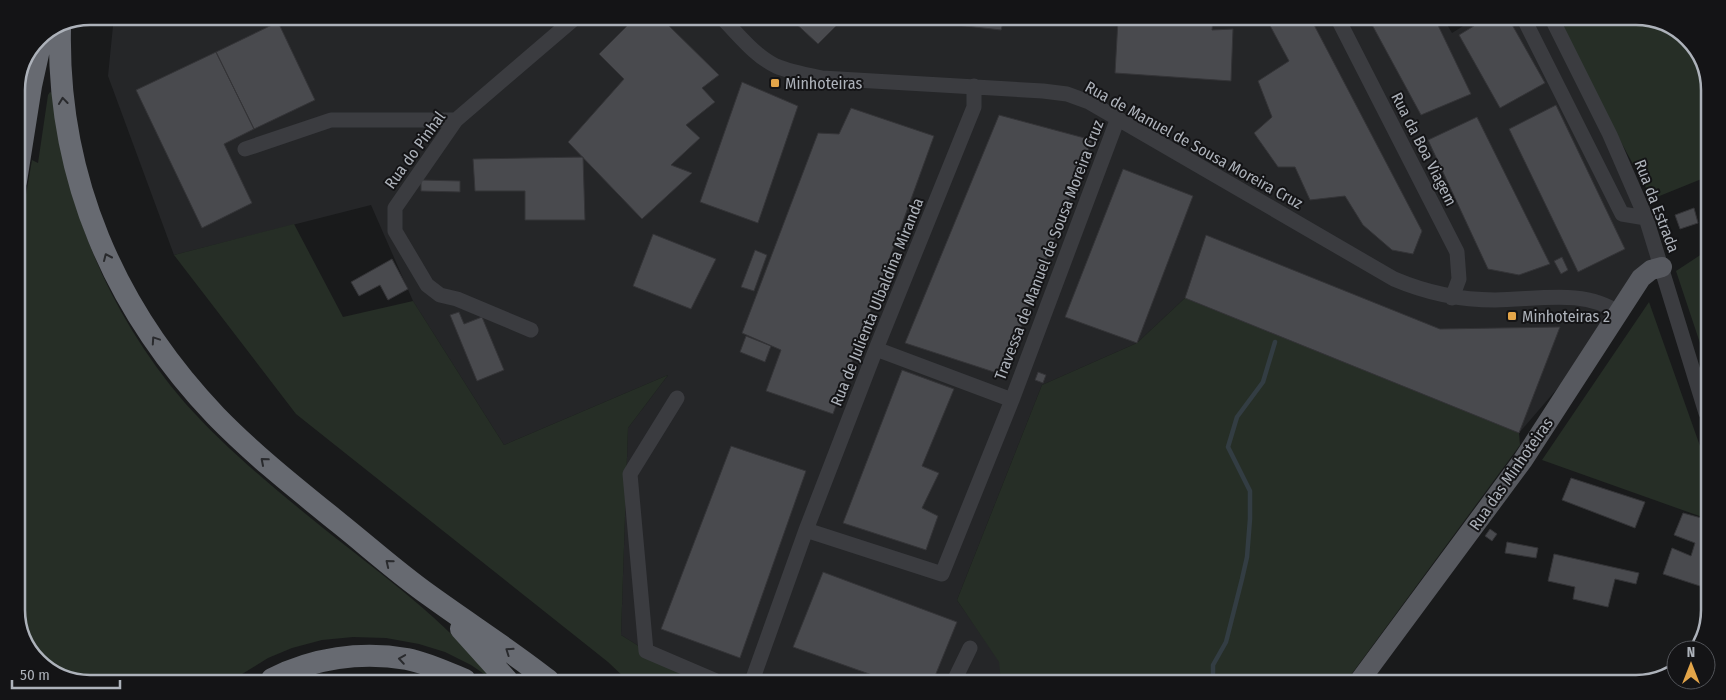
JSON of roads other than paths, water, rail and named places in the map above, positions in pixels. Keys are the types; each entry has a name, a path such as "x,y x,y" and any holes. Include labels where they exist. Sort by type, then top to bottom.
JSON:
{"highway":[{"path":"60,33 64,104 76,172 90,220 114,274 144,324 178,373 237,436 296,488 427,594 542,675"},
{"path":"25,128 39,50"},
{"path":"427,594 472,640 503,675"},
{"path":"281,675 300,667 332,658 376,656 407,659 453,675"}],"main road":[{"name":"Rua das Minhoteiras","path":"1364,675 1523,460 1641,278 1651,270 1662,267"}],"street":[{"name":"Rua do Pinhal","path":"531,330 457,299 440,295 427,285 395,231 395,208 456,120 567,25"},
{"name":"Rua de Manuel de Sousa Moreira Cruz","path":"729,25 758,54 776,66 798,73 822,78 1044,91 1067,94 1089,102 1394,279 1420,290 1452,298 1494,300 1582,298 1601,302 1619,313"},
{"name":"Rua da Boa Viagem","path":"1341,25 1457,252 1459,279 1452,298"},
{"path":"1527,25 1622,214 1646,218"},
{"name":"Rua da Estrada","path":"1555,25 1610,135 1646,218 1701,396"},
{"name":"Rua de Julienta Ulbaldina Miranda","path":"754,675 806,530 876,349 974,107 974,86"},
{"name":"Travessa de Manuel de Sousa Moreira Cruz","path":"876,349 1012,400 1118,118"},
{"path":"245,149 331,120 456,120"},
{"path":"677,398 630,474 646,651 704,675"},
{"path":"806,530 942,574 1012,400"},
{"path":"957,675 970,648"}],"waterway":[{"path":"1213,675 1213,665 1226,642 1242,579 1247,557 1250,519 1250,491 1228,447 1237,417 1263,382 1275,342"}],"place":[{"name":"Minhoteiras","path":"775,83"},
{"name":"Minhoteiras 2","path":"1512,316"}]}
